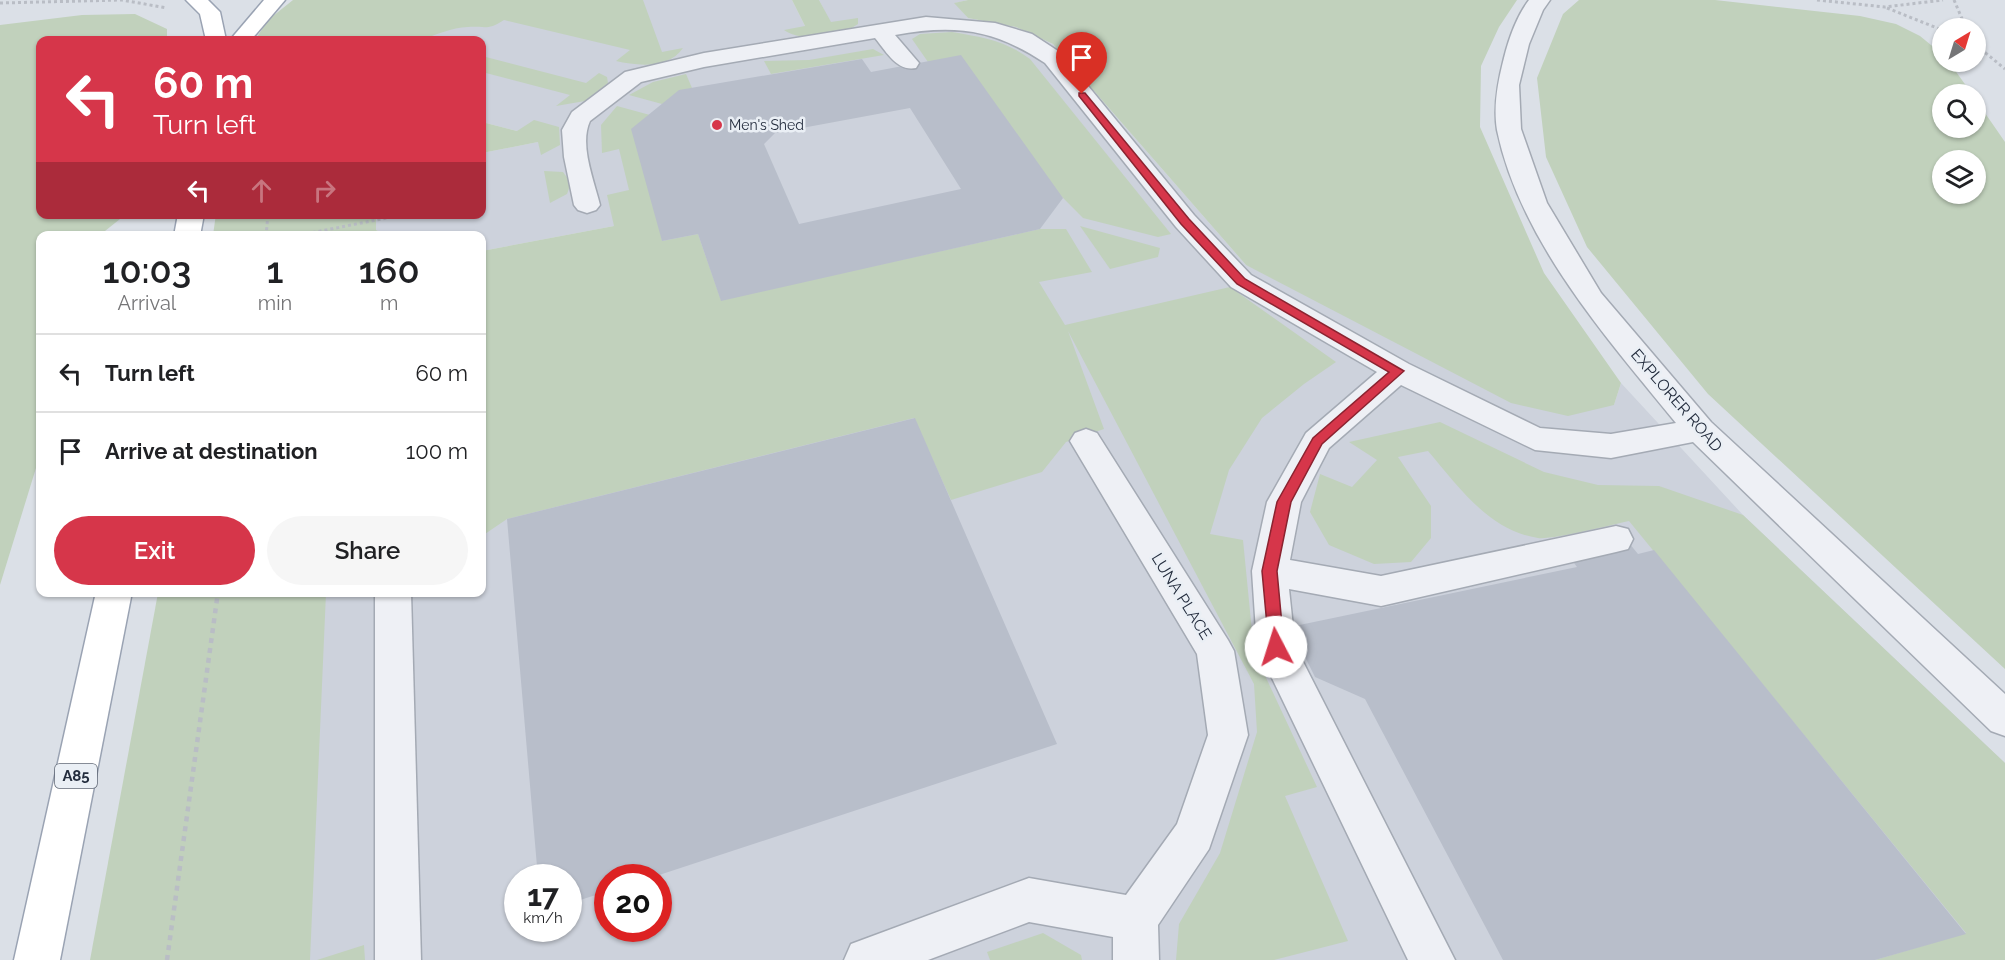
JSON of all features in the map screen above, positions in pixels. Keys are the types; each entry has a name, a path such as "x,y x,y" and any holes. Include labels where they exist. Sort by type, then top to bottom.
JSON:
{"main road":[{"path":"244,36 275,0"},
{"path":"203,6 214,36"},
{"name":"A85","path":"37,960 113,597"}],"street":[{"name":"EXPLORER ROAD","path":"1540,0 1533,9 1518,44 1508,85 1509,129 1534,203 1590,298 1700,430 2005,719"},
{"path":"587,205 576,157 574,130 580,117 633,77 704,60 926,23 948,22 988,27 1024,39 1053,58 1185,222 1241,281 1398,371 1535,439 1611,446 1700,430"},
{"path":"881,32 908,63"},
{"path":"1398,371 1317,441 1284,502 1270,571 1276,647 1432,960"},
{"name":"LUNA PLACE","path":"1086,441 1215,651 1228,735 1194,835 1136,940"},
{"path":"1270,571 1381,591 1616,539"},
{"path":"393,597 398,960"},
{"path":"867,960 1029,900 1136,940"}],"path":[{"path":"0,3 122,0 162,6 191,15 203,6"},
{"path":"1817,0 1885,7 1944,0"},
{"path":"1954,0 1962,18"},
{"path":"1885,7 1932,26"},
{"path":"1986,53 2005,69"},
{"path":"321,231 382,219"},
{"path":"167,960 217,597"}],"shaded area":[{"path":"621,0 792,0 805,26 830,22 819,0 968,0 955,3 968,18 1016,27 1053,44 1246,265 1614,405 1621,383 1743,515 2005,763 2005,960 285,960 325,597 486,597 486,420 614,226 486,250 486,231 378,231 376,230 376,219 486,219 486,152 538,142 517,131 486,123 486,36 400,36"}],"green space":[{"path":"293,0 643,0 662,52 683,48 670,60 643,65 616,61 630,50 504,20 490,27 468,27 433,36 258,36 268,20"},
{"path":"792,0 819,0 831,22 858,18 858,24 851,29 821,37 792,34 784,30 805,26"},
{"path":"968,0 1517,0 1499,27 1481,66 1480,127 1544,273 1621,383 1614,405 1568,416 1511,403 1246,265 1053,44 1016,27 968,18 954,3"},
{"path":"1579,0 1715,0 1860,16 1896,24 1920,36 1932,46 1932,72 1956,72 1965,84 1932,84 1932,138 1986,138 1986,114 2005,142 2005,669 1708,394 1587,247 1546,157 1537,78 1563,14"},
{"path":"135,14 167,29 167,36 36,36 36,219 120,219 105,231 36,231 36,468 0,585 0,25 82,15"},
{"path":"952,32 1003,44 1030,59 1171,234 1158,237 1083,218 928,62 912,39 920,34"},
{"path":"873,49 884,55 771,74 764,61 809,60"},
{"path":"486,57 586,83 599,73 607,77 608,83 585,101 556,106 570,95 486,73"},
{"path":"686,74 692,88 662,104 629,95 653,82"},
{"path":"617,106 650,115 662,241 698,234 721,300 1040,229 1066,229 1092,272 1039,282 1065,325 1230,287 1336,362 1262,418 1229,470 1210,534 1243,540 1254,652 1317,787 1285,796 1348,941 1274,960 1176,960 1179,924 1220,853 1257,732 1254,684 1068,331 1104,429 1066,442 1042,472 951,500 914,418 507,519 486,533 486,250 614,226 607,195 629,190 619,149 602,153 601,125"},
{"path":"534,120 559,127 560,145 541,155 538,142 486,152 486,123 517,131"},
{"path":"544,171 563,172 571,183 567,194 550,203"},
{"path":"215,219 376,219 376,230 378,231 214,231"},
{"path":"1080,226 1160,248 1158,257 1110,269"},
{"path":"1440,422 1544,472 1598,485 1659,486 1743,515 2005,763 2005,960 1875,960 1966,933 1629,521 1545,538 1520,534 1490,517 1476,505 1428,451 1398,457 1431,506 1431,538 1411,562 1374,564 1329,545 1310,512 1320,474 1352,487 1377,460 1349,442"},
{"path":"157,597 326,597 310,960 90,960"},
{"path":"1043,933 1081,955 1082,960 990,960 987,952"},
{"path":"364,945 365,960 317,960"}],"building":[{"path":"961,55 1063,198 1040,229 721,301 698,234 662,241 631,129 679,90 862,59 871,72","holes":["910,108 961,189 799,224 764,144 775,133"]},
{"path":"915,418 1057,744 672,871 672,864 594,864 594,896 582,899 582,864 537,864 507,519"},
{"path":"1629,543 1638,554 1654,550 1966,934 1875,960 1503,960 1365,699 1315,677 1290,627 1577,567 1569,556"}],"place":[{"name":"Men's Shed","path":"717,125"}],"route":[{"path":"1082,94 1185,222 1241,281 1398,371 1317,441 1284,502 1270,571 1276,647"}]}
